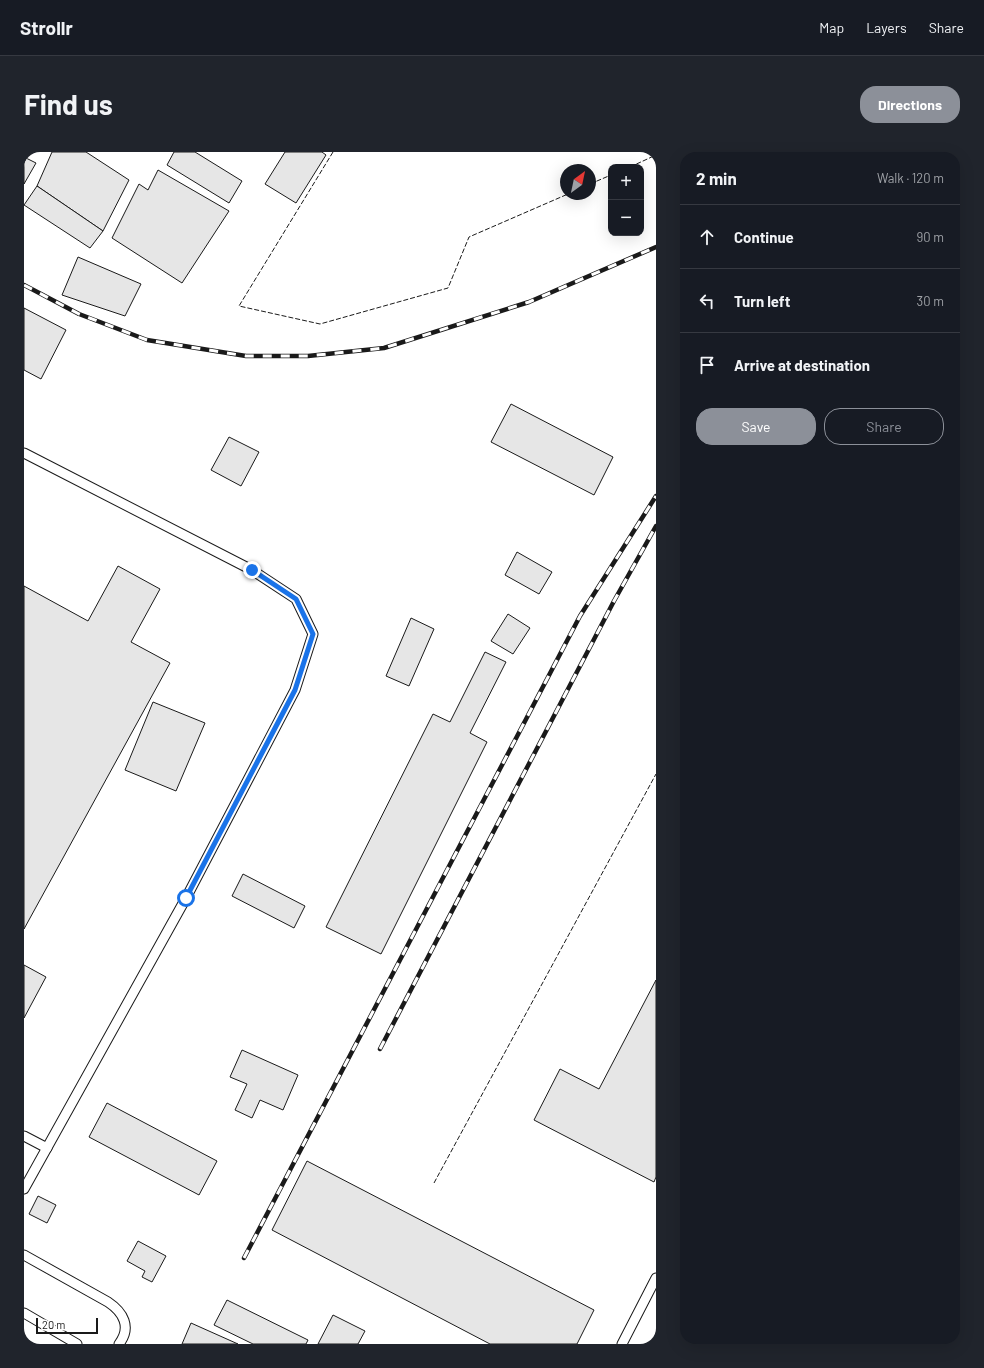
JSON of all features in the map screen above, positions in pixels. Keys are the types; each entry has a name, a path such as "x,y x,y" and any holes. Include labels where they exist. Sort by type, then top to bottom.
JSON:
{"lane":[{"path":"24,452 252,570 296,599 313,634 295,690 186,898 24,1189"},
{"path":"24,1136 46,1148"},
{"path":"24,1255 118,1308 122,1315 125,1328 123,1338 119,1344"},
{"path":"622,1344 656,1278"},
{"path":"24,1313 77,1344"}],"building":[{"path":"52,152 86,152 129,180 103,231 37,186"},
{"path":"174,152 195,152 242,181 229,203 167,165"},
{"path":"285,152 322,152 326,155 296,203 265,184"},
{"path":"24,157 36,163 24,184"},
{"path":"158,170 229,211 182,283 112,238 139,184 148,190"},
{"path":"37,186 103,231 90,248 24,205"},
{"path":"78,257 141,284 125,316 62,295"},
{"path":"24,308 66,330 41,379 24,370"},
{"path":"511,404 613,457 594,495 491,442"},
{"path":"229,437 259,452 241,486 211,470"},
{"path":"517,552 552,572 539,594 505,575"},
{"path":"118,566 160,589 131,642 170,663 24,929 24,586 88,621"},
{"path":"508,614 530,628 513,654 491,641"},
{"path":"411,618 434,629 409,686 386,676"},
{"path":"485,652 506,662 470,733 487,742 381,954 326,927 433,714 450,722"},
{"path":"153,702 205,723 176,791 125,770"},
{"path":"243,874 305,906 294,928 232,896"},
{"path":"24,965 46,977 24,1018"},
{"path":"656,980 656,1177 654,1182 534,1120 560,1069 599,1089"},
{"path":"242,1050 298,1075 283,1110 260,1100 252,1118 235,1110 247,1084 230,1077"},
{"path":"107,1103 217,1161 199,1195 89,1137"},
{"path":"307,1161 594,1310 577,1344 490,1344 272,1230"},
{"path":"38,1196 56,1205 47,1223 29,1214"},
{"path":"138,1241 166,1256 152,1282 142,1277 145,1271 127,1261"},
{"path":"227,1300 308,1340 306,1344 253,1344 214,1325"},
{"path":"333,1315 365,1331 358,1344 318,1344"},
{"path":"191,1323 238,1344 182,1344"}],"railway":[{"path":"24,285 79,314 147,340 246,356 308,356 384,348 529,302 656,247"},
{"path":"244,1258 580,616 656,496"},
{"path":"380,1049 614,601 656,526"}],"fence":[{"path":"333,152 239,306 320,324 448,288 469,237 560,197"},
{"path":"636,164 656,155"},
{"path":"596,181 608,176"},
{"path":"434,1183 656,774"}],"route":[{"path":"186,898 295,690 313,634 296,599 252,570"}]}
